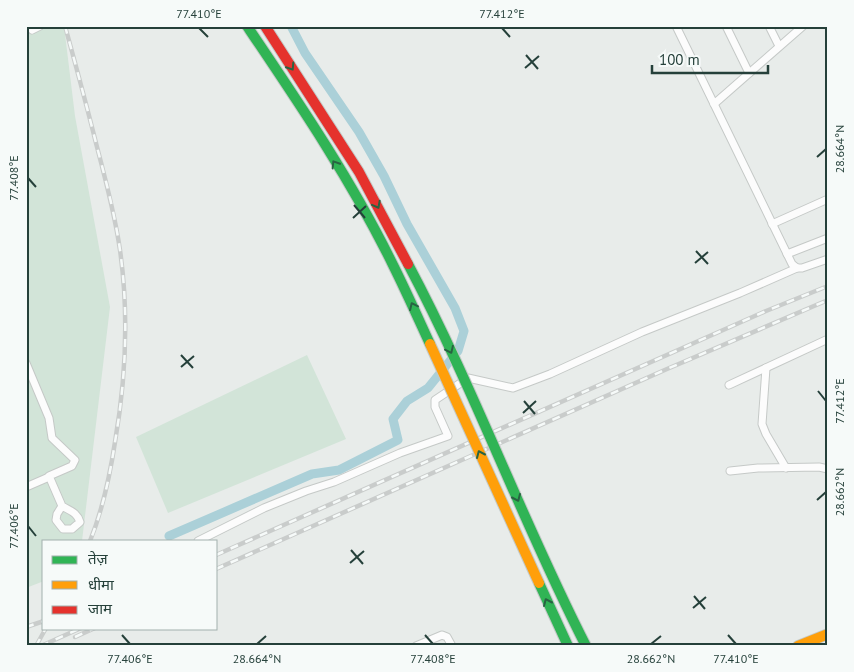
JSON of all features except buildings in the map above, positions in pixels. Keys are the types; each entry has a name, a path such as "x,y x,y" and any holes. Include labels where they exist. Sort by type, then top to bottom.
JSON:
{"main road":[{"path":"247,26 305,113 352,190 393,264 568,646"},
{"path":"265,26 359,172 427,300 514,490 554,583 586,646"},
{"path":"798,646 828,634"}],"street":[{"path":"32,30 40,26"},
{"path":"676,26 772,224 792,264 797,268"},
{"path":"726,26 748,73"},
{"path":"769,26 780,46"},
{"path":"714,104 803,26"},
{"path":"772,224 828,199"},
{"path":"787,254 828,238"},
{"path":"200,540 264,508 334,482 400,453 448,436 434,400 468,378 513,388 550,374 642,332 797,268 828,259"},
{"path":"729,385 828,339"},
{"path":"26,363 49,418 52,438 74,460 72,466 26,487"},
{"path":"766,368 762,424 786,468"},
{"path":"730,471 758,468 819,467 828,469"},
{"path":"49,477 62,506"},
{"path":"416,646 442,635 446,637 452,646"}],"green space":[{"path":"26,26 64,26 75,116 110,307 82,540 42,540 42,582 26,588"},
{"path":"307,355 346,439 168,513 136,437"}],"waterway":[{"path":"169,536 312,474 339,470 398,440 393,419 407,401 428,388 458,351 464,331 455,308 407,224 384,176 359,132 305,53 291,26"}],"railway":[{"path":"65,26 113,211 120,250 125,298 124,370 119,418 106,492 90,540"},
{"path":"218,554 766,311 828,286"},
{"path":"218,568 667,369 828,300"},
{"path":"26,627 42,622"},
{"path":"36,646 45,630"},
{"path":"41,646 77,630"},
{"path":"75,637 91,630"}],"traffic: slow":[{"path":"430,344 539,583"},
{"path":"798,646 828,634"}],"traffic: fast":[{"path":"247,26 305,113 360,203 393,265 430,344"},
{"path":"408,264 455,358 540,551 586,646"},
{"path":"539,583 568,646"}],"traffic: jam":[{"path":"265,26 359,172 408,264"}]}
